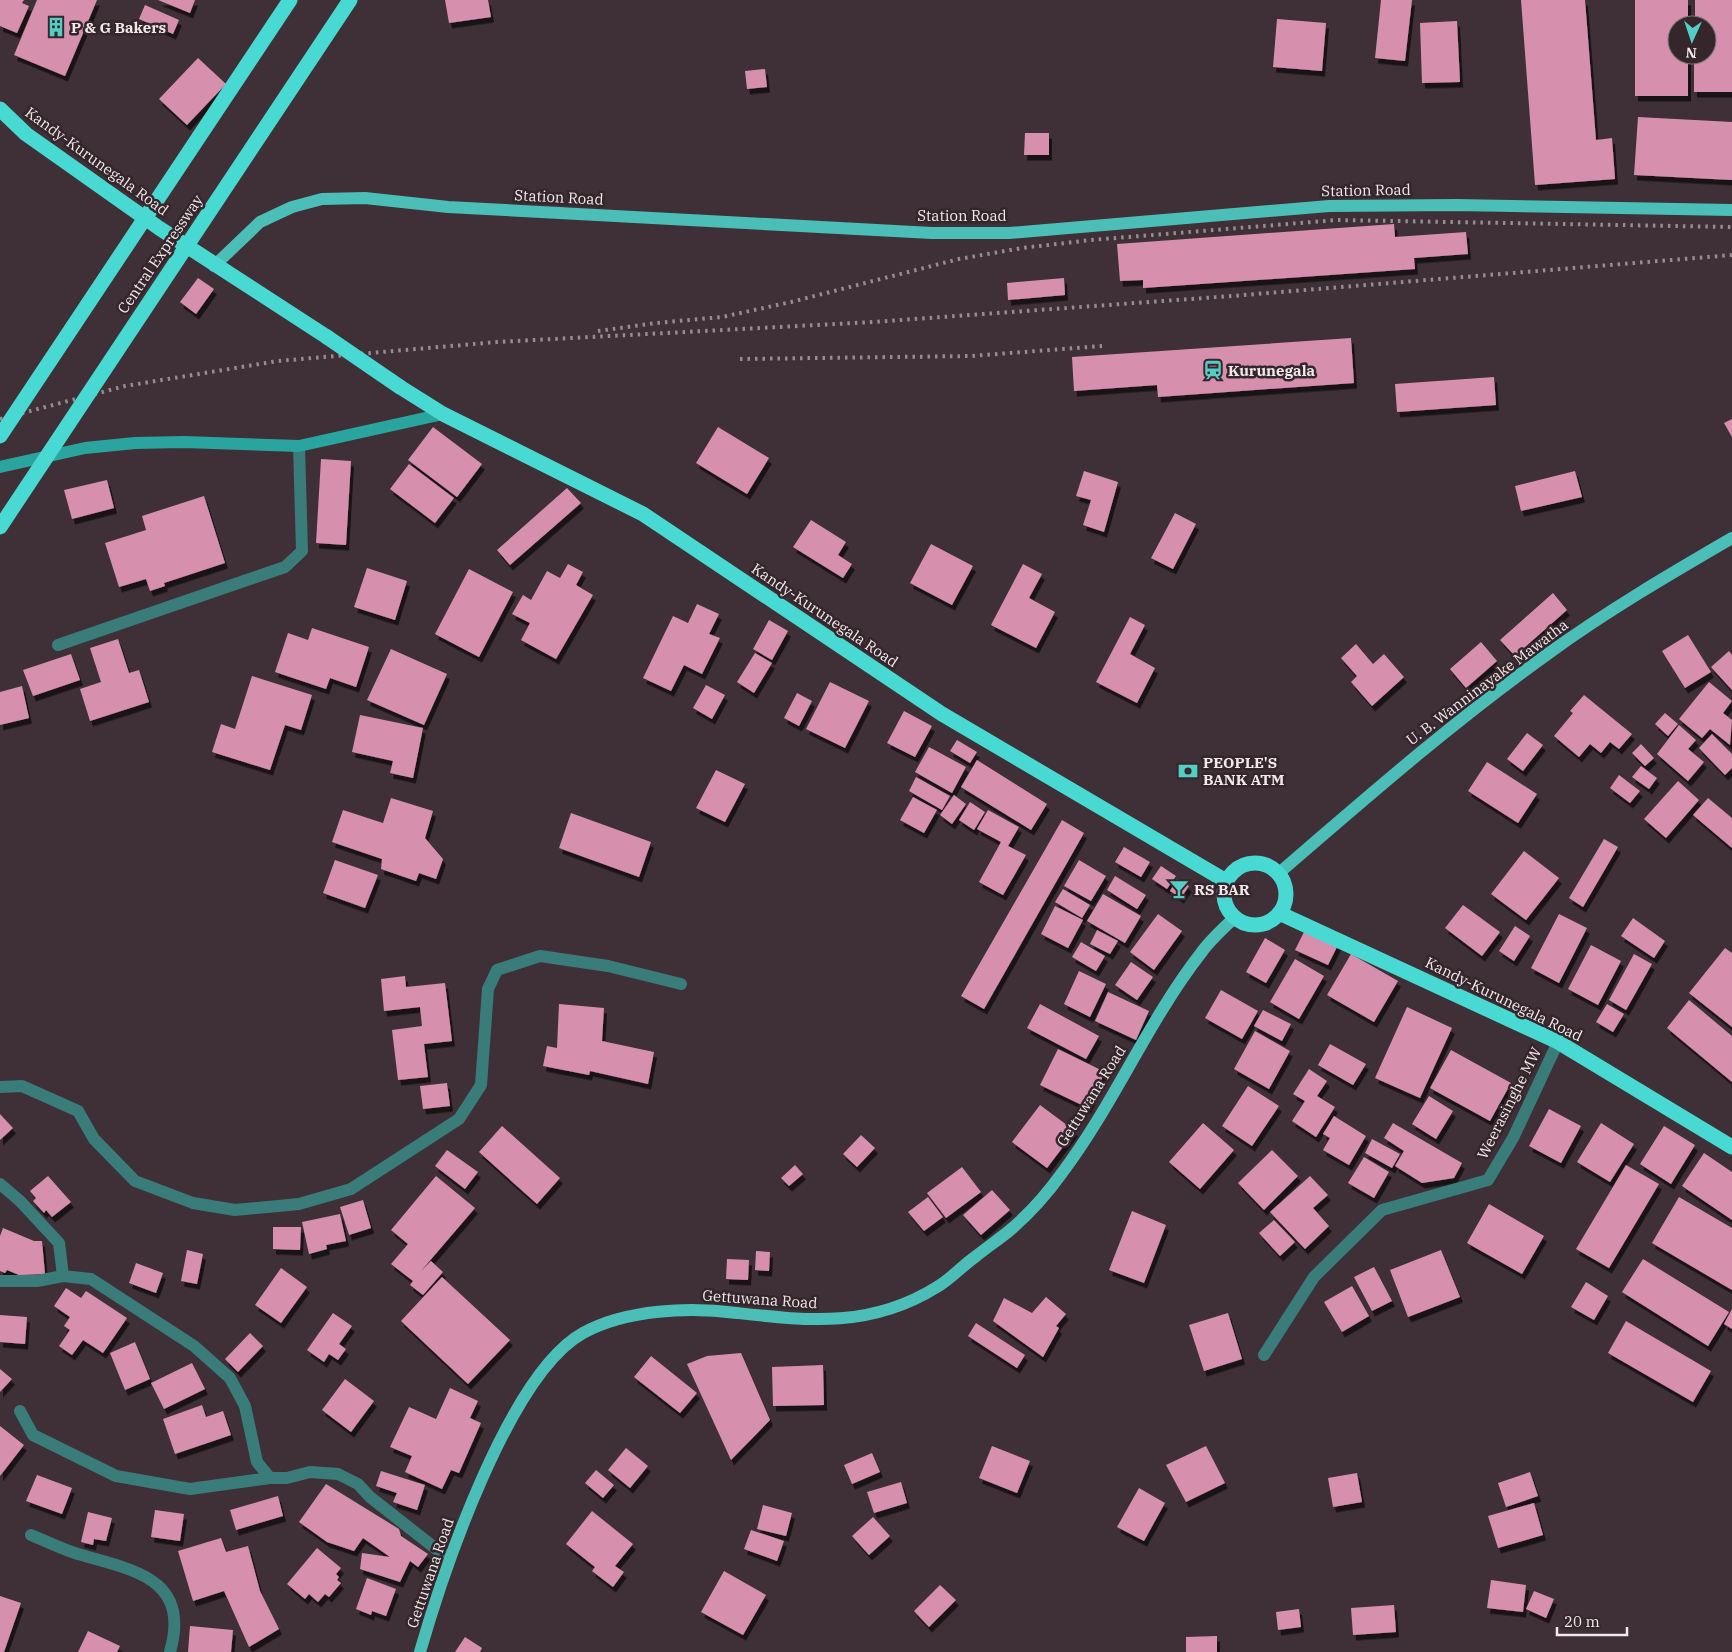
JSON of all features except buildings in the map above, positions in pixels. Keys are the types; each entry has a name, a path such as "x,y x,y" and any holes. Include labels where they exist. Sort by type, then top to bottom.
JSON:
{"highway":[{"path":"0,436 290,0"},
{"name":"Central Expressway","path":"0,527 350,0"},
{"name":"Kandy-Kurunegala Road","path":"0,109 26,134 214,266 326,337 400,387 443,414 643,514 942,714 1226,881"},
{"path":"1251,862 1270,865 1279,873 1286,893 1286,900 1279,913 1269,922 1256,925 1243,923 1234,918 1223,899 1226,881 1236,868 1251,862"},
{"name":"Kandy-Kurunegala Road","path":"1279,913 1558,1042 1732,1147"}],"main road":[{"name":"Station Road","path":"214,266 260,222 292,207 322,199 365,198 458,207 932,233 1009,232 1329,206 1456,205 1732,210"},
{"name":"U. B. Wanninayake Mawatha","path":"1279,873 1418,753 1550,653 1659,580 1732,538"},
{"name":"Gettuwana Road","path":"420,1652 449,1559 495,1451 519,1407 555,1357 583,1333 625,1318 704,1310 815,1321 867,1315 889,1309 938,1286 1009,1231 1062,1173 1178,985 1202,950 1234,918"}],"street":[{"path":"0,467 85,448 135,443 184,442 299,446 443,414"},
{"path":"58,645 285,567 302,551 299,446"},
{"path":"0,1087 22,1086 78,1111 94,1140 135,1181 193,1203 235,1210 299,1204 351,1189 459,1118 480,1085 488,989 497,970 540,956 608,966 681,984"},
{"name":"Weerasinghe MW","path":"1264,1355 1314,1277 1382,1210 1488,1180 1513,1138 1558,1042"},
{"path":"0,1184 20,1201 59,1243 63,1276"},
{"path":"0,1281 37,1281 63,1276 91,1279 194,1346 230,1378 245,1406 257,1462 270,1478"},
{"path":"20,1411 33,1436 116,1476 190,1489 270,1478 287,1478 310,1472 338,1474 358,1484 370,1497 449,1559"},
{"path":"31,1535 74,1553 142,1574 156,1583 166,1594 174,1613 174,1637 170,1652"}],"railway":[{"path":"598,331 722,317 791,302 959,259 1022,248 1091,240 1337,220 1732,227"},
{"path":"0,419 125,386 278,361 497,342 873,322 1232,296 1732,255"},
{"path":"740,359 971,356 1102,346"}],"place":[{"name":"P & G Bakers","path":"56,27"},
{"name":"Kurunegala","path":"1213,370"},
{"name":"PEOPLE'S BANK ATM","path":"1188,771"},
{"name":"RS BAR","path":"1179,889"}]}
